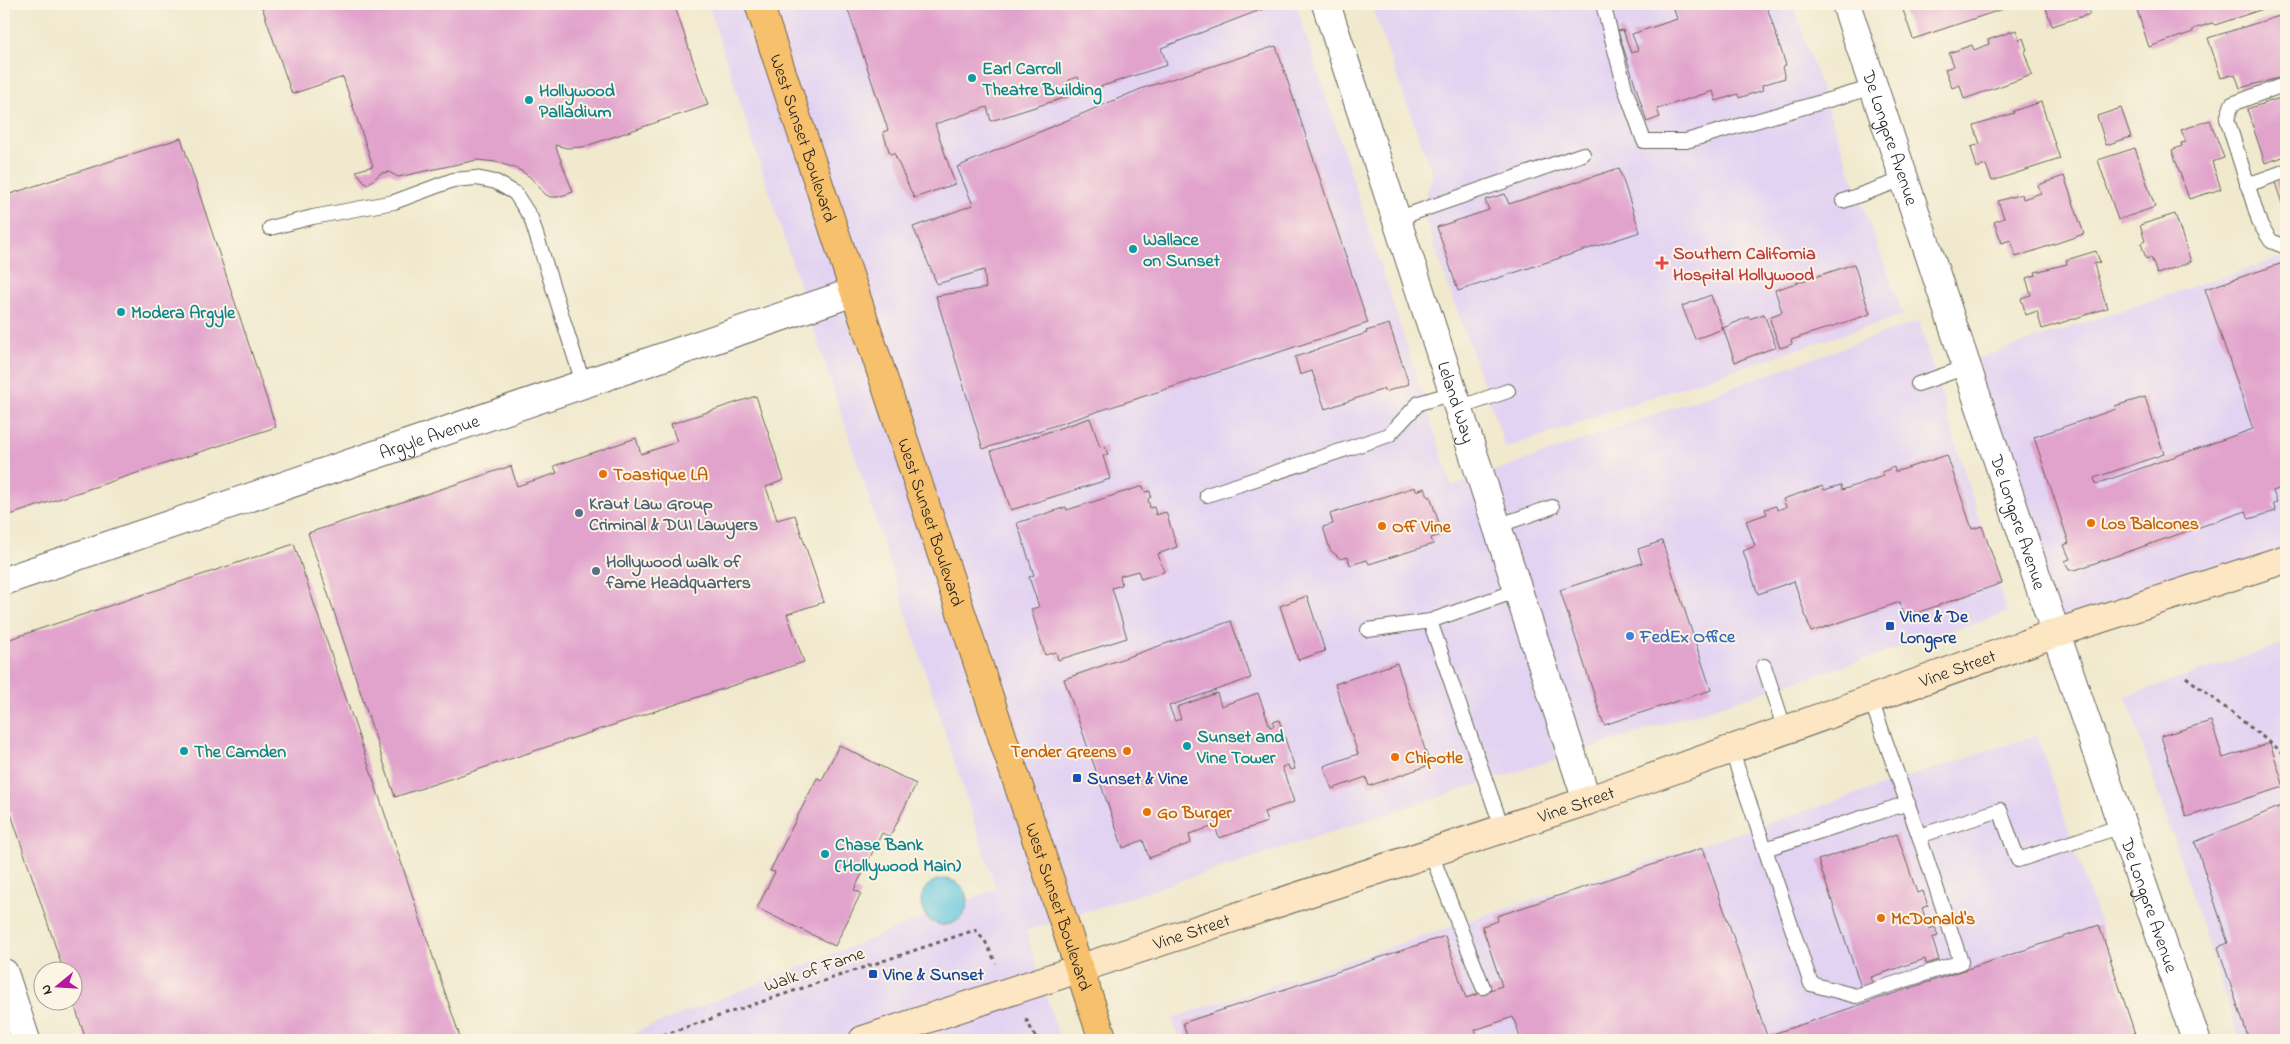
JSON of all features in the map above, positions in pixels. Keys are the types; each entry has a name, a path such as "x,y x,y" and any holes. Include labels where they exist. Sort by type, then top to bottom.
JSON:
{"main road":[{"name":"West Sunset Boulevard","path":"759,4 1103,1040"},
{"name":"Vine Street","path":"863,1040 1430,851 1588,801 2056,634 2286,559"}],"street":[{"name":"Leland Way","path":"1326,4 1588,801"},
{"name":"De Longpre Avenue","path":"1846,4 2056,634 2196,1040"},
{"name":"Argyle Avenue","path":"4,580 854,292"},
{"path":"4,973 26,1040"}],"lane":[{"path":"1603,4 1625,88 1644,141 1686,141 1874,87"},
{"path":"2286,84 2232,104 2227,119 2260,224 2271,241 2286,246"},
{"path":"1396,220 1583,154"},
{"path":"2248,185 2286,171"},
{"path":"270,228 394,202 453,180 476,178 496,182 516,193 531,218 583,384"},
{"path":"1843,201 1904,180"},
{"path":"1918,384 1967,367"},
{"path":"1206,495 1389,435 1419,403 1456,400 1508,391"},
{"path":"1497,526 1552,507"},
{"path":"1368,630 1430,621 1518,590"},
{"path":"1430,621 1502,828"},
{"path":"1764,666 1786,730"},
{"path":"1731,750 1810,984 1856,996 1962,962 1871,700"},
{"path":"1765,849 1908,803"},
{"path":"1919,836 2000,810 2018,860 2122,826"},
{"path":"1430,851 1483,987"}],"path":[{"path":"2186,677 2286,755"},
{"name":"Walk of Fame","path":"648,1040 975,930 985,941"}],"shaded area":[{"path":"708,4 1296,4 1452,486 1919,321 2007,613 1026,931 1060,1040 616,1040 996,889"},
{"name":"Southern California Hospital Hollywood","path":"1371,4 1793,4 1836,132 1903,315 1702,380 1506,448 1422,211 1432,174"},
{"path":"2286,256 2286,550 2059,623 1972,360"},
{"path":"2286,643 2286,1040 2240,1040 2126,696"},
{"path":"2037,735 2139,1040 1179,1040 1172,1018"}],"water":[{"path":"949,879 961,885 966,893 966,911 961,919 953,924 939,925 927,919 922,911 921,897 927,885 935,880"}],"building":[{"name":"Hollywood Palladium","path":"261,4 674,4 708,105 583,147 567,148 555,145 573,192 558,197 550,197 545,194 530,177 518,169 496,162 477,160 398,177 389,172 381,173 367,185 356,171 373,166 343,77 292,94"},
{"name":"Earl Carroll Theatre Building","path":"846,4 1276,4 1161,48 1167,65 1084,92 1078,77 1069,80 1073,95 991,121 987,107 935,124 955,184 914,198 894,153 890,154 883,132 888,130"},
{"path":"1672,4 1766,4 1786,65 1782,67 1785,78 1762,85 1763,90 1739,98 1738,94 1716,101 1713,91 1657,109 1660,117 1647,122 1618,31 1623,30 1631,53 1638,50 1632,34 1677,19"},
{"path":"1901,4 2018,4 1913,39"},
{"path":"2086,4 2090,14 2052,26 2045,5"},
{"path":"2135,4 2278,4 2215,25 2212,23 2193,29 2193,32 2149,47"},
{"path":"2286,14 2286,76 2240,88 2235,74 2221,78 2208,38"},
{"path":"2016,30 2020,40 2023,38 2027,50 2024,51 2032,75 1964,99 1960,85 1952,88 1945,69 1954,66 1949,53 1972,45 1974,50 1989,44 1988,40"},
{"name":"Wallace on Sunset","path":"1276,46 1368,323 983,449 936,296 986,288 984,270 937,284 913,227 973,205 957,167 1143,88"},
{"path":"2286,96 2286,156 2265,163 2247,109"},
{"path":"2041,102 2060,159 1992,181 1986,165 1977,168 1971,147 1980,144 1974,126"},
{"path":"2121,108 2131,137 2106,145 2097,116"},
{"path":"2210,120 2224,158 2212,162 2221,189 2189,199 2172,150 2182,146 2181,143 2186,142 2181,130"},
{"name":"Modera Argyle","path":"181,138 276,427 4,517 4,196"},
{"path":"2135,148 2155,207 2118,220 2098,160"},
{"path":"1619,168 1640,232 1458,291 1437,227 1489,210 1485,200 1505,194 1509,204"},
{"path":"2064,176 2084,234 2016,257 2011,240 2002,243 1994,222 2004,218 1998,201 2022,194 2023,199 2041,193 2038,185"},
{"path":"2286,178 2286,216 2275,182"},
{"path":"2175,214 2191,262 2157,274 2151,257 2146,259 2141,243 2145,241 2140,225"},
{"path":"2096,251 2100,262 2094,264 2107,308 2042,329 2037,311 2026,315 2021,298 2031,295 2026,278 2036,275 2035,272 2067,264 2066,260"},
{"path":"2286,262 2286,486 2273,491 2277,502 2273,504 2276,511 2249,519 2246,511 2075,570 2069,570 2065,561 2070,559 2064,545 2069,543 2034,437 2116,409 2115,406 2145,397 2164,454 2094,478 2096,484 2253,429 2205,289"},
{"path":"1854,264 1870,314 1791,340 1792,344 1780,348 1769,317 1782,312 1775,290"},
{"path":"1711,295 1723,329 1695,339 1682,306"},
{"path":"1764,314 1776,347 1735,362 1723,328 1748,317 1749,319"},
{"path":"1389,324 1409,384 1385,392 1384,389 1325,409 1312,371 1300,375 1295,357"},
{"path":"756,396 784,480 766,487 777,520 795,515 824,602 787,614 804,662 395,797 308,533 511,466 517,486 557,473 554,466 636,438 641,454 677,442 671,424"},
{"path":"1090,418 1100,447 1105,446 1108,455 1103,456 1110,479 1011,510 991,451"},
{"path":"1947,455 1972,529 1982,526 2002,583 1905,617 1900,602 1811,632 1794,581 1758,594 1743,551 1755,546 1746,521 1767,514 1765,509 1776,506 1777,510 1786,507 1783,499 1822,486 1824,490 1841,485 1842,490 1883,476 1882,472 1894,467 1895,472"},
{"path":"1143,486 1145,492 1150,491 1151,497 1148,499 1150,508 1154,507 1156,515 1166,512 1177,547 1158,554 1164,572 1141,579 1138,571 1120,576 1122,585 1112,588 1127,638 1058,660 1056,652 1045,655 1031,609 1039,607 1029,577 1034,575 1017,523 1066,507 1067,510"},
{"name":"Off Vine","path":"1415,487 1416,491 1425,488 1428,497 1430,496 1439,523 1436,524 1440,535 1431,538 1433,544 1369,564 1367,560 1350,565 1348,557 1341,559 1330,550 1323,527 1333,524 1330,514"},
{"path":"1662,541 1711,690 1604,725 1560,590 1642,563 1638,549"},
{"name":"The Camden","path":"294,544 461,1040 86,1040 77,1012 82,1012 82,962 61,962 4,793 4,641"},
{"path":"1307,596 1325,651 1298,660 1280,606"},
{"name":"Sunset and Vine Tower","path":"1231,621 1251,678 1169,706 1175,721 1181,719 1177,707 1217,693 1221,706 1258,693 1270,727 1274,726 1273,722 1279,720 1295,769 1290,770 1288,765 1282,767 1294,802 1264,812 1267,822 1219,838 1215,826 1189,834 1191,843 1149,858 1143,840 1123,848 1064,679"},
{"path":"1397,663 1430,765 1369,786 1366,777 1332,789 1324,766 1358,754 1335,684"},
{"path":"2211,721 2223,758 2270,743 2284,787 2186,817 2161,736"},
{"name":"Chase Bank (Hollywood Main)","path":"839,745 916,784 890,837 882,833 854,890 861,893 835,946 757,908 775,872 770,871 817,778 822,780"},
{"path":"2286,804 2286,1040 2249,1040 2218,947 2228,943 2195,842"},
{"name":"McDonald's","path":"1897,834 1917,893 1923,891 1928,906 1922,908 1929,929 1935,927 1938,936 1932,938 1939,960 1926,964 1925,959 1871,977 1873,983 1861,987 1818,860"},
{"path":"1703,848 1767,1036 2099,925 2137,1040 1521,1040 1513,1017 1475,1030 1478,1040 1188,1040 1183,1023 1445,936 1466,998 1502,986 1482,926 1498,921 1497,916"}],"place":[{"name":"Earl Carroll Theatre Building","path":"972,78"},
{"name":"Hollywood Palladium","path":"529,100"},
{"name":"Wallace on Sunset","path":"1133,249"},
{"name":"Southern California Hospital Hollywood","path":"1662,263"},
{"name":"Modera Argyle","path":"121,312"},
{"name":"Toastique LA","path":"603,474"},
{"name":"Kraut Law Group Criminal & DUI Lawyers","path":"579,513"},
{"name":"Los Balcones","path":"2091,523"},
{"name":"Off Vine","path":"1382,526"},
{"name":"Hollywood walk of fame Headquarters","path":"596,571"},
{"name":"Vine & De Longpre","path":"1890,626"},
{"name":"FedEx Office","path":"1630,636"},
{"name":"Sunset and Vine Tower","path":"1187,746"},
{"name":"The Camden","path":"184,751"},
{"name":"Tender Greens","path":"1127,751"},
{"name":"Chipotle","path":"1395,757"},
{"name":"Sunset & Vine","path":"1077,778"},
{"name":"Go Burger","path":"1147,812"},
{"name":"Chase Bank (Hollywood Main)","path":"825,854"},
{"name":"McDonald's","path":"1881,918"},
{"name":"Vine & Sunset","path":"873,974"}]}
